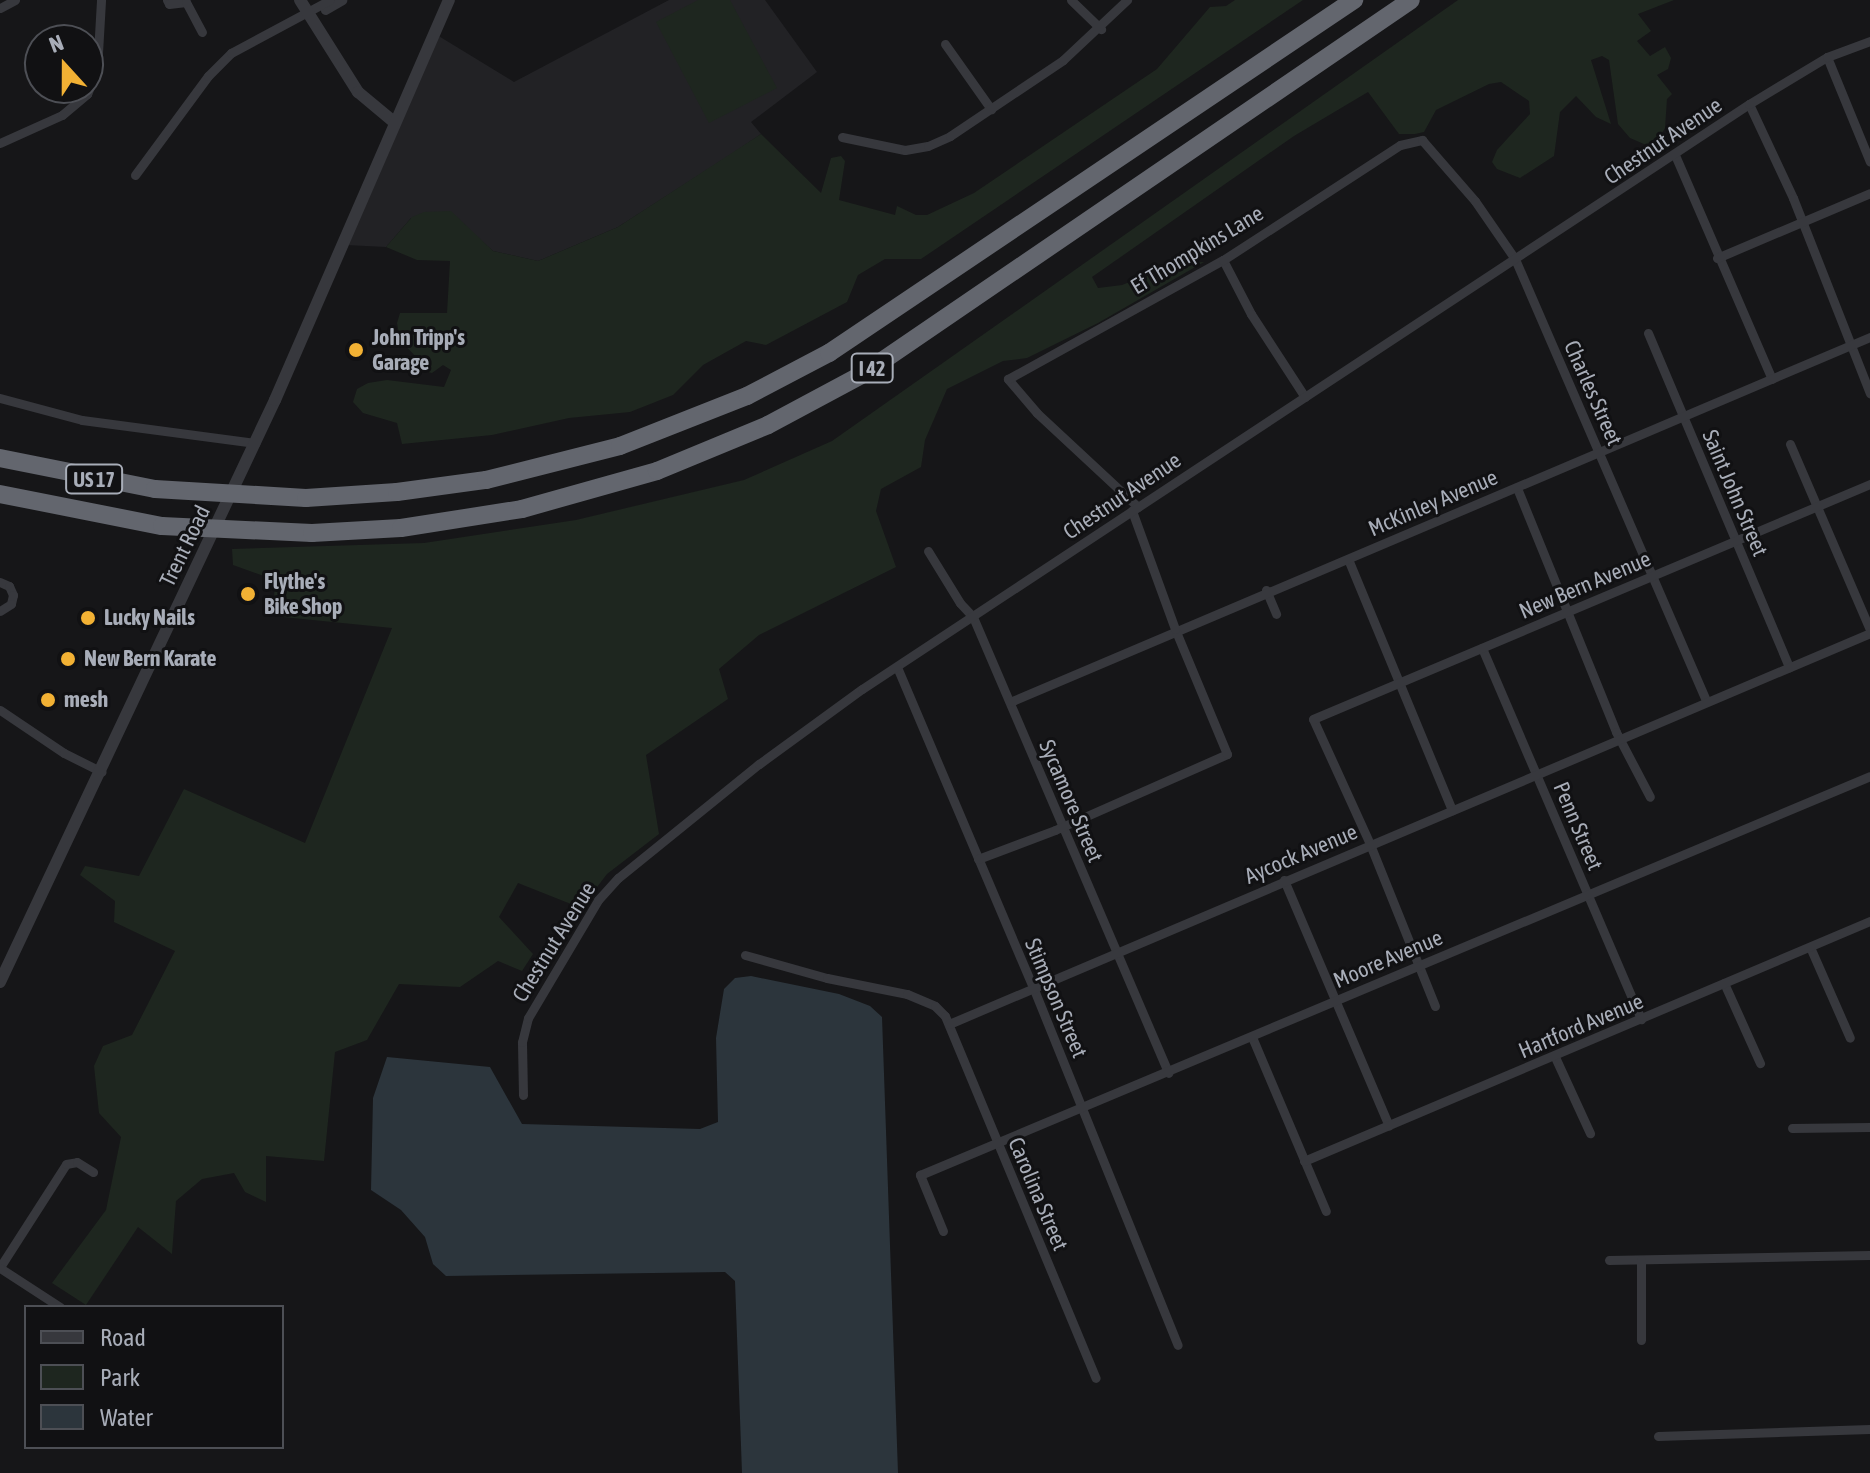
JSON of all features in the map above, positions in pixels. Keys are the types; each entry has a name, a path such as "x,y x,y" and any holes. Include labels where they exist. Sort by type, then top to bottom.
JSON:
{"highway":[{"name":"US 17","path":"0,458 107,482 189,493 261,497 397,492 532,471 634,441 747,396 829,353 893,313 1354,0"},
{"name":"I 42","path":"0,494 162,526 250,532 401,528 522,509 657,471 768,425 904,348 1411,0"}],"street":[{"path":"0,8 15,0"},
{"path":"0,143 62,115 87,94 97,70 101,0"},
{"path":"167,0 169,4 186,2 202,32"},
{"path":"300,0 358,92 394,122"},
{"path":"135,175 220,63 231,53 330,0"},
{"path":"306,13 321,12 342,0"},
{"name":"Trent Road","path":"0,982 255,443 449,0"},
{"path":"1071,0 1101,29"},
{"path":"842,137 894,149 928,146 950,136 1063,60 1101,29 1127,0"},
{"name":"Chestnut Avenue","path":"523,1095 522,1042 528,1018 583,923 611,885 811,724 1749,104 1827,57 1870,41"},
{"path":"945,44 991,109"},
{"path":"1827,57 1870,162"},
{"path":"1749,104 1802,221 1870,393"},
{"name":"Charles Street","path":"1400,145 1422,140 1475,201 1515,259 1706,701"},
{"name":"Ef Thompkins Lane","path":"1135,509 1037,413 1008,379 1223,260 1400,145"},
{"path":"1675,155 1772,379"},
{"path":"1717,258 1870,193"},
{"path":"1223,260 1251,314 1305,397"},
{"name":"Saint John Street","path":"1648,333 1789,667"},
{"name":"McKinley Avenue","path":"1010,702 1266,590 1348,559 1870,337"},
{"path":"0,398 82,420 255,443"},
{"path":"1790,444 1870,631"},
{"name":"New Bern Avenue","path":"1370,844 1313,719 1870,484"},
{"path":"1517,488 1566,613 1620,738 1650,797"},
{"path":"978,859 1063,827 1227,754 1175,629 1135,509"},
{"name":"Sycamore Street","path":"928,551 960,603 973,617 1168,1073"},
{"path":"1348,559 1452,810"},
{"path":"0,582 9,586 13,595 11,604 0,611"},
{"path":"1266,590 1276,614"},
{"name":"Aycock Avenue","path":"949,1024 1870,631"},
{"name":"Penn Street","path":"1482,648 1641,1019"},
{"name":"Stimpson Street","path":"897,667 1033,987 1178,1345"},
{"path":"0,710 64,753 102,772"},
{"name":"Moore Avenue","path":"943,1231 920,1175 1870,776"},
{"path":"1370,844 1435,1006"},
{"path":"1284,880 1389,1126"},
{"name":"Hartford Avenue","path":"1304,1161 1870,921"},
{"path":"1810,947 1850,1038"},
{"path":"745,955 827,978 907,994 935,1006 949,1024"},
{"path":"1724,983 1760,1063"},
{"name":"Carolina Street","path":"949,1024 1096,1378"},
{"path":"1252,1037 1326,1211"},
{"path":"1555,1057 1590,1133"},
{"path":"1792,1128 1870,1127"},
{"path":"57,1305 0,1268 66,1164 77,1162 93,1172"},
{"path":"1609,1260 1870,1255"},
{"path":"1641,1260 1641,1340"},
{"path":"1658,1436 1870,1429"}],"shaded area":[{"path":"669,0 765,0 817,72 751,122 761,134 730,155 618,227 538,261 493,251 455,218 411,218 386,247 346,245 437,35 514,82"}],"green space":[{"path":"698,0 730,0 777,88 709,123 656,22"},
{"path":"1235,0 1303,0 921,259 885,259 858,275 847,302 766,345 746,341 703,365 673,395 630,412 569,418 492,435 402,444 397,423 363,413 353,402 357,389 368,383 387,380 444,387 451,370 443,365 432,373 421,370 418,359 400,340 397,323 400,313 447,313 450,261 417,260 386,247 412,217 424,212 451,211 493,251 538,261 618,227 761,134 821,193 831,158 841,156 845,161 839,200 895,215 897,206 916,215 927,215 974,193 1157,69 1210,7 1226,6"},
{"path":"1458,0 1674,0 1638,14 1651,31 1637,41 1650,56 1665,47 1671,58 1668,69 1657,75 1672,94 1667,99 1665,128 1653,148 1630,138 1618,124 1609,60 1602,56 1591,60 1611,124 1596,117 1576,96 1560,112 1554,156 1520,178 1497,169 1492,162 1497,150 1530,114 1529,101 1501,82 1489,84 1436,110 1424,132 1415,134 1399,134 1368,92 1294,136 1092,277 1098,288 1122,285 1178,263 1204,262 1098,323 1027,358 1003,361 947,389 925,440 921,467 881,489 876,511 896,567 759,635 719,669 728,699 646,755 659,834 607,874 581,908 518,883 499,917 533,954 522,971 498,961 460,987 399,984 367,1040 335,1052 324,1161 266,1156 266,1202 245,1192 234,1173 202,1179 176,1201 172,1254 138,1227 86,1305 52,1283 106,1210 121,1137 99,1113 94,1066 103,1046 132,1035 175,951 114,922 115,901 80,875 85,866 139,876 184,789 305,843 392,628 273,616 275,580 233,565 232,549 424,543 576,520 744,480 832,441"}],"water":[{"path":"751,976 839,994 870,1006 882,1017 898,1473 742,1473 735,1281 725,1272 446,1276 433,1264 425,1237 401,1210 371,1190 373,1098 387,1057 490,1067 522,1124 700,1129 718,1122 716,1038 724,989 735,978"}],"place":[{"name":"John Tripp's Garage","path":"356,350"},
{"name":"Flythe's Bike Shop","path":"248,594"},
{"name":"Lucky Nails","path":"88,618"},
{"name":"New Bern Karate","path":"68,659"},
{"name":"mesh","path":"48,700"}]}
